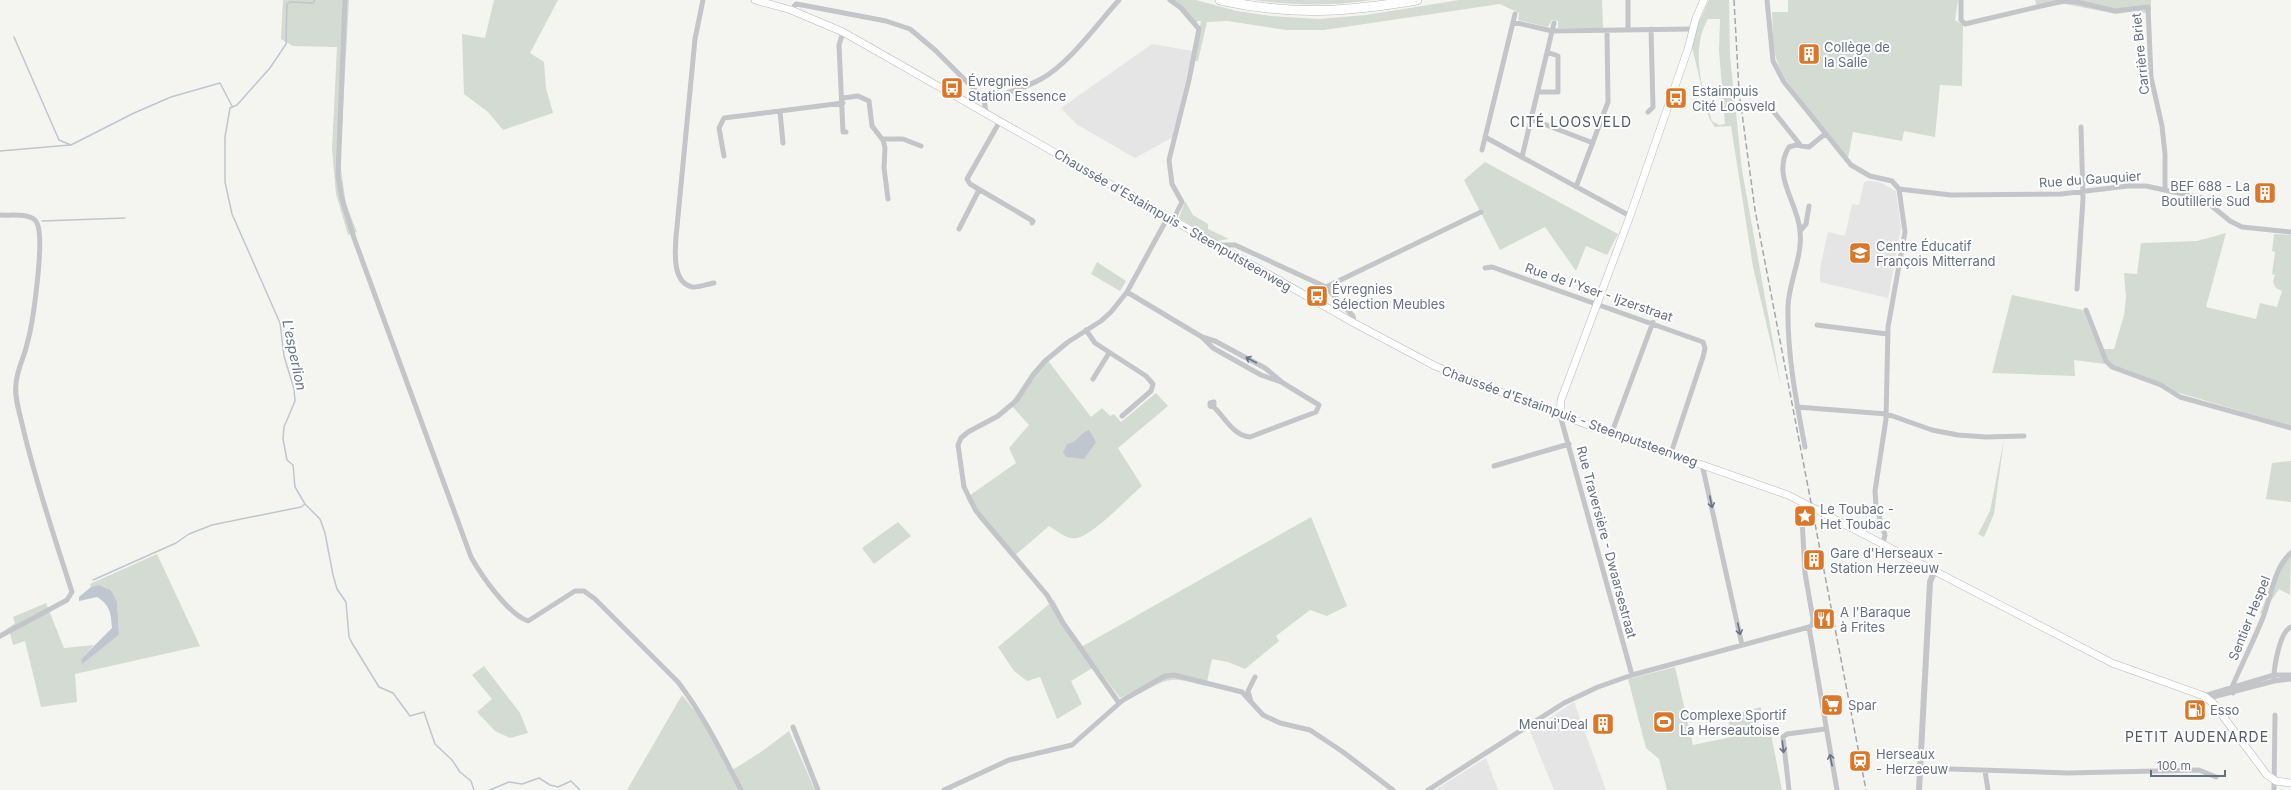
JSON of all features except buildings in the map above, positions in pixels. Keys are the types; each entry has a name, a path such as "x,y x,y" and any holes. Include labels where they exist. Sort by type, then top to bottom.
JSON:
{"highway":[{"path":"1220,0 1256,8 1307,12 1362,9 1417,0"}],"main road":[{"name":"Chaussée d'Estaimpuis - Steenputsteenweg","path":"755,0 791,10 843,32 986,112 1354,324 1435,366 1560,414 1801,500 2112,663 2206,697"},
{"path":"1560,414 1562,400 1630,216 1686,55 1692,29 1704,0"},
{"path":"2206,697 2262,769 2275,781 2291,783"}],"street":[{"path":"345,0 337,160 342,199 354,238 471,557 479,571 517,614 528,621 575,591 584,591 595,599 678,682 696,706 742,790"},
{"path":"703,0 695,40 675,261 680,277 688,285 693,287 714,283"},
{"path":"984,100 1031,84 1053,71 1064,62 1119,0"},
{"path":"1119,703 1063,623 1047,595 976,511 964,487 958,453 962,438 1009,408 1017,400 1033,375 1045,361 1086,330 1101,321 1111,312 1127,292 1182,202 1172,184 1170,160 1189,80 1199,29 1181,8 1170,0"},
{"path":"1628,0 1628,30"},
{"path":"1768,0 1773,61 1784,82 1825,134 1854,167 1870,176 1892,182 1899,189 1906,232 1890,308 1887,334 1887,414 1875,491 1876,506 1885,535 1883,544"},
{"name":"Carrière Briet","path":"1961,0 1961,20 1965,24 2063,1 2077,2 2115,11 2148,7 2151,83 2162,126 2165,154 2165,189"},
{"path":"2148,7 2149,0"},
{"path":"791,10 796,4 886,21 910,29 935,50 984,100 986,112"},
{"path":"1482,150 1515,14"},
{"path":"1513,22 1552,31 1692,29"},
{"path":"1522,157 1554,22"},
{"path":"1648,112 1653,107 1652,29"},
{"path":"1576,187 1608,102 1607,31"},
{"path":"843,32 839,45 843,101 843,132 846,132"},
{"path":"1538,92 1558,92 1558,56 1547,52"},
{"path":"724,156 719,128 724,118 780,112 843,101 858,96 869,101 872,126 883,140 884,168 888,199"},
{"path":"780,112 783,143"},
{"path":"1774,112 1801,146"},
{"path":"1532,119 1593,143"},
{"path":"1000,121 966,179 970,184 979,190 1033,221 1032,223"},
{"path":"2077,289 2082,192 2081,127"},
{"path":"1804,447 1790,361 1788,305 1800,231 1786,188 1782,169 1789,147 1809,147 1815,145 1825,134"},
{"path":"1485,137 1630,216"},
{"path":"883,140 903,139 921,146"},
{"name":"Rue du Gauquier","path":"1899,189 1951,195 2060,194 2134,185 2165,189 2205,199 2230,221 2242,228 2291,232"},
{"path":"959,229 979,190"},
{"path":"1800,231 1806,224 1809,206"},
{"path":"1326,287 1480,212"},
{"path":"0,215 27,216 33,218 37,223 39,252 36,297 27,344 18,370 15,387 36,480 72,592 67,600 0,636"},
{"path":"1217,245 1235,245 1326,287 1354,316 1354,324"},
{"name":"Rue de l'Yser - Ijzerstraat","path":"1485,268 1492,267 1698,338 1704,344 1703,357 1671,453"},
{"path":"1127,292 1202,337 1215,341 1265,368 1283,383 1318,405 1316,412 1250,436 1240,435 1235,431 1214,407"},
{"path":"2086,310 2106,361 2112,367 2161,385 2180,397 2291,428"},
{"path":"1612,432 1653,322"},
{"path":"1817,325 1887,334"},
{"path":"1086,330 1094,343 1146,376 1154,384 1150,391 1122,416"},
{"path":"1202,337 1213,348 1260,375 1283,383"},
{"path":"1092,379 1109,353"},
{"path":"1797,406 1887,414 1949,434 1986,437 2024,436"},
{"name":"Rue Traversière - Dwaarsestraat","path":"1560,414 1632,674"},
{"path":"1494,466 1569,444"},
{"path":"1702,464 1742,645"},
{"path":"1428,790 1564,703 1598,687 1632,674 1812,625 1813,619 1805,573 1801,500"},
{"name":"Sentier Hespel","path":"2232,691 2264,616 2275,581 2285,560 2291,553"},
{"path":"1919,790 1930,582 1935,570"},
{"path":"1809,627 1825,729 1837,790"},
{"path":"2274,678 2284,632 2291,627"},
{"path":"944,790 1009,760 1072,744 1119,703 1160,678 1174,675 1242,692 1263,715 1271,719 1310,730 1343,752 1393,790"},
{"path":"2206,697 2232,691 2274,678 2291,675"},
{"path":"1252,702 1248,691 1255,677"},
{"path":"2274,678 2291,679"},
{"path":"2274,790 2275,715"},
{"path":"793,727 818,790"},
{"path":"1789,790 1783,737 1787,734 1825,729"},
{"path":"1920,768 2068,773 2199,770 2216,777"},
{"path":"1985,771 1988,790"}],"shaded area":[{"path":"283,0 349,0 340,162 346,204 357,232 348,235 336,194 332,150 337,47 293,46 281,39"},
{"path":"494,0 558,0 530,53 544,62 546,88 553,113 503,130 488,112 464,94 462,34 485,38"},
{"path":"1173,0 1196,0 1237,11 1271,16 1318,19 1366,15 1459,0 1602,0 1603,28 1558,28 1558,21 1552,20 1548,27 1518,20 1519,13 1500,4 1324,30 1286,30 1227,21 1207,22 1198,61 1194,61 1201,21 1196,23"},
{"path":"1254,0 1372,0 1313,4"},
{"path":"1709,0 1729,0 1730,56 1742,170 1781,386 1753,267 1731,126 1715,127 1709,118 1692,47 1695,31","holes":["1708,19 1720,19 1719,50 1725,124 1719,125 1712,121 1708,109 1702,83 1699,56 1703,31"]},
{"path":"1788,0 1958,0 1955,20 1963,25 1962,86 1940,85 1935,137 1904,131 1902,141 1853,132 1848,158 1798,97 1781,71 1777,61 1773,43 1772,12 1788,12"},
{"path":"2035,0 2151,0 2151,11 2145,13 2135,11 2117,14 2065,4 2037,8"},
{"path":"1152,44 1193,51 1173,137 1135,158 1076,124 1061,108"},
{"path":"1485,162 1618,234 1607,255 1586,246 1576,271 1545,227 1500,250 1464,180"},
{"name":"Centre Éducatif François Mitterrand","path":"1864,182 1879,182 1896,191 1901,228 1888,298 1820,282 1820,269 1828,232 1845,236 1852,204 1859,205"},
{"path":"1185,201 1193,215 1208,224 1208,229 1229,239 1217,241 1179,218"},
{"path":"2226,233 2206,307 2256,319 2260,303 2277,307 2282,291 2276,288 2273,282 2275,275 2272,274 2275,252 2272,251 2274,234 2291,235 2291,426 2173,391 2166,385 2111,365 2102,349 2114,349 2124,315 2126,297 2124,273 2137,274 2141,243 2197,241"},
{"path":"1097,262 1126,281 1120,291 1091,274"},
{"path":"2012,295 2083,310 2105,364 2074,360 2075,376 1992,373"},
{"path":"1046,358 1091,417 1102,408 1110,416 1114,414 1121,422 1156,393 1168,406 1118,448 1142,486 1101,523 1084,535 1077,538 1070,538 1062,535 1049,526 1012,558 979,519 966,498 1016,463 1009,448 1029,425 1010,404 1032,372"},
{"path":"1089,430 1096,442 1084,459 1066,457 1063,452 1067,444 1073,442"},
{"path":"2004,439 1994,514 1984,537 1978,534 1990,511"},
{"path":"2291,461 2291,502 2266,499 2272,463"},
{"path":"1311,517 1347,606 1327,616 1310,610 1276,636 1279,641 1245,669 1228,662 1212,659 1206,686 1185,681 1171,680 1158,684 1139,694 1136,690 1120,698 1096,666 1071,681 1082,704 1057,719 1040,677 1027,681 1014,671 998,647 1054,600 1066,623 1083,646"},
{"path":"898,522 911,536 874,564 862,548"},
{"path":"2291,550 2290,595 2279,589 2263,613 2260,614 2276,573"},
{"path":"157,554 200,646 75,674 77,702 41,707 25,641 13,645 10,633 0,639 0,634 15,623 13,617 46,603 64,648 94,645 81,659 82,663 119,635 117,603 111,590 99,585 91,587 90,584"},
{"path":"99,585 111,590 117,602 119,635 82,664 81,659 112,628 109,610 105,603 97,597 79,601 79,597 91,587"},
{"path":"484,666 520,713 528,733 510,738 495,731 477,712 492,699 472,675"},
{"name":"Complexe Sportif La Herseautoise","path":"1675,667 1693,745 1770,729 1782,790 1667,790 1659,759 1646,748 1628,679"},
{"path":"682,695 699,716 731,771 761,752 789,731 815,790 627,790"},
{"path":"1574,702 1606,790 1554,790 1530,731"},
{"path":"1761,707 1761,714 1757,724 1746,732 1734,735 1726,717"},
{"path":"1486,758 1498,790 1435,790"}],"waterway":[{"name":"L'esperlion","path":"315,0 313,3 290,2 287,4 286,44 270,68 237,105 230,108 225,137 225,182 232,214 280,323 284,356 294,389 295,401 284,427 283,439 287,460 293,465 295,487 305,504 320,519 325,533 337,589 346,602 349,637 379,687 393,693 410,716 424,712 435,744 452,760 460,772 471,781 474,790"},
{"path":"14,37 59,140 71,145 134,113 171,97 220,83 232,106"},
{"path":"0,151 70,145"},
{"path":"42,221 125,218"},
{"path":"93,580 176,543 189,534 212,525 301,507 305,504"},
{"name":"L'esperlion","path":"490,790 509,782 522,784 539,778 550,785 558,787 571,781 580,790"}],"railway":[{"path":"1734,0 1739,91 1755,210 1866,790"}],"place":[{"name":"Collège de la Salle","path":"1809,54"},
{"name":"Évregnies Station Essence","path":"952,88"},
{"name":"Estaimpuis Cité Loosveld","path":"1676,98"},
{"name":"BEF 688 - La Boutillerie Sud","path":"2265,193"},
{"name":"Centre Éducatif François Mitterrand","path":"1860,253"},
{"name":"Évregnies Sélection Meubles","path":"1317,296"},
{"name":"Le Toubac - Het Toubac","path":"1805,516"},
{"name":"Gare d'Herseaux - Station Herzeeuw","path":"1814,560"},
{"name":"A l'Baraque à Frites","path":"1824,619"},
{"name":"Spar","path":"1832,705"},
{"name":"Esso","path":"2195,710"},
{"name":"Complexe Sportif La Herseautoise","path":"1664,722"},
{"name":"Menui'Deal","path":"1603,724"},
{"name":"Herseaux - Herzeeuw","path":"1860,761"}],"district":[{"name":"CITÉ LOOSVELD","path":"1571,121"},
{"name":"PETIT AUDENARDE","path":"2197,736"}]}
